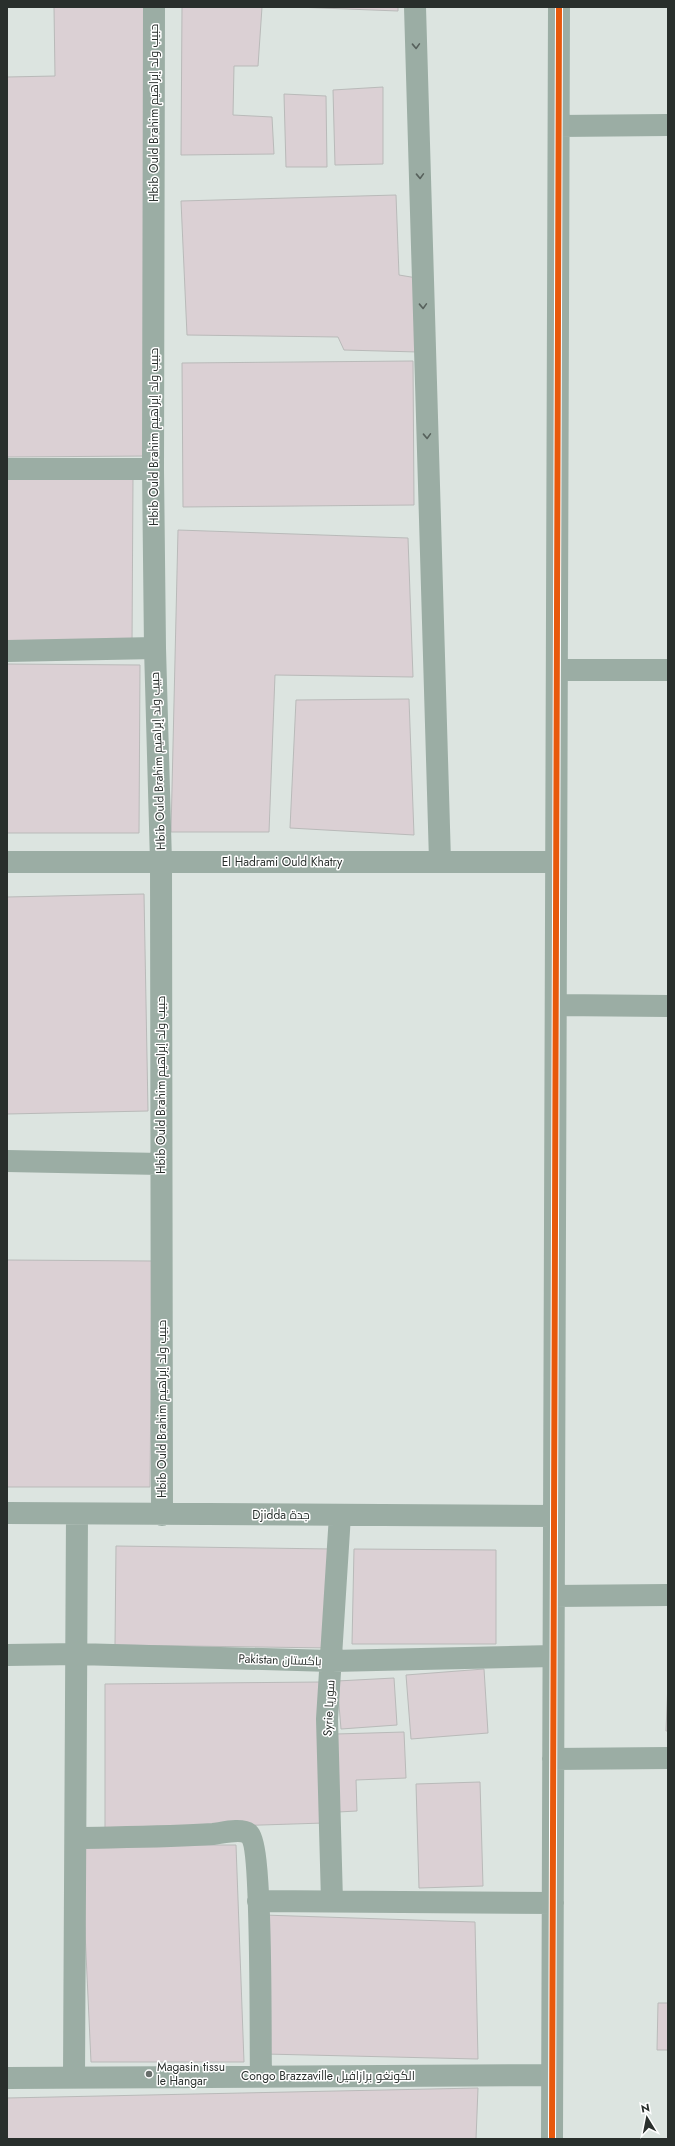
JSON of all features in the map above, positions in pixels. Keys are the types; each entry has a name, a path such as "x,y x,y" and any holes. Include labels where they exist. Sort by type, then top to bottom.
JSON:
{"street":[{"name":"Hbib Ould Brahim حبيب ولد إبراهيم","path":"154,7 154,469 155,648 160,862 162,1515"},
{"path":"415,7 440,862"},
{"path":"552,2139 559,7"},
{"path":"559,126 668,125"},
{"path":"7,469 154,469"},
{"path":"7,651 155,648"},
{"path":"557,670 668,670"},
{"name":"El Hadrami Ould Khatry","path":"7,862 556,862"},
{"path":"556,1005 668,1006"},
{"path":"7,1162 161,1164"},
{"name":"Djidda جدة","path":"7,1513 554,1516"},
{"path":"74,2077 77,1514"},
{"name":"Syrie سوريا","path":"332,1901 326,1719 332,1661 340,1515"},
{"path":"554,1596 668,1595"},
{"name":"Pakistan باكستان","path":"7,1655 77,1654 332,1661 553,1656"},
{"path":"553,1759 668,1758"},
{"path":"76,1838 199,1835 241,1832 249,1834 253,1841 258,1901 261,2076"},
{"path":"258,1901 553,1903"},
{"name":"Congo Brazzaville الكونغو برازافيل","path":"7,2078 552,2075"}],"building":[{"path":"54,7 144,7 148,456 7,457 7,77 55,76"},
{"path":"182,7 262,7 258,66 234,66 233,115 272,117 274,154 181,155"},
{"path":"296,7 398,7 398,11"},
{"path":"383,87 383,164 335,165 333,90"},
{"path":"284,94 326,96 327,167 286,167"},
{"path":"396,195 399,275 417,278 418,352 344,350 338,337 187,335 181,201"},
{"path":"413,361 414,505 183,507 182,363"},
{"path":"7,478 133,478 132,646 7,643"},
{"path":"178,530 408,538 413,677 275,675 269,832 171,832"},
{"path":"7,664 140,665 139,833 7,833"},
{"path":"409,699 414,835 290,828 296,700"},
{"path":"144,894 148,1111 7,1114 7,897"},
{"path":"7,1260 152,1261 150,1487 7,1487"},
{"path":"116,1546 332,1549 331,1648 115,1645"},
{"path":"354,1549 496,1550 496,1644 352,1644"},
{"path":"484,1669 488,1733 411,1739 406,1675"},
{"path":"394,1678 397,1725 341,1729 337,1681"},
{"path":"321,1682 324,1823 105,1830 105,1684"},
{"path":"668,1682 668,1731 666,1731"},
{"path":"404,1732 406,1778 356,1780 357,1811 338,1812 336,1734"},
{"path":"480,1782 483,1886 419,1888 416,1784"},
{"path":"81,1845 236,1845 244,2062 91,2062"},
{"path":"263,1915 475,1922 478,2059 265,2054"},
{"path":"658,2003 668,2003 668,2050 657,2050"},
{"path":"478,2088 476,2139 7,2139 7,2098"}],"cycle path":[{"path":"552,2139 559,7"}],"place":[{"name":"Magasin tissu le Hangar","path":"149,2074"}]}
